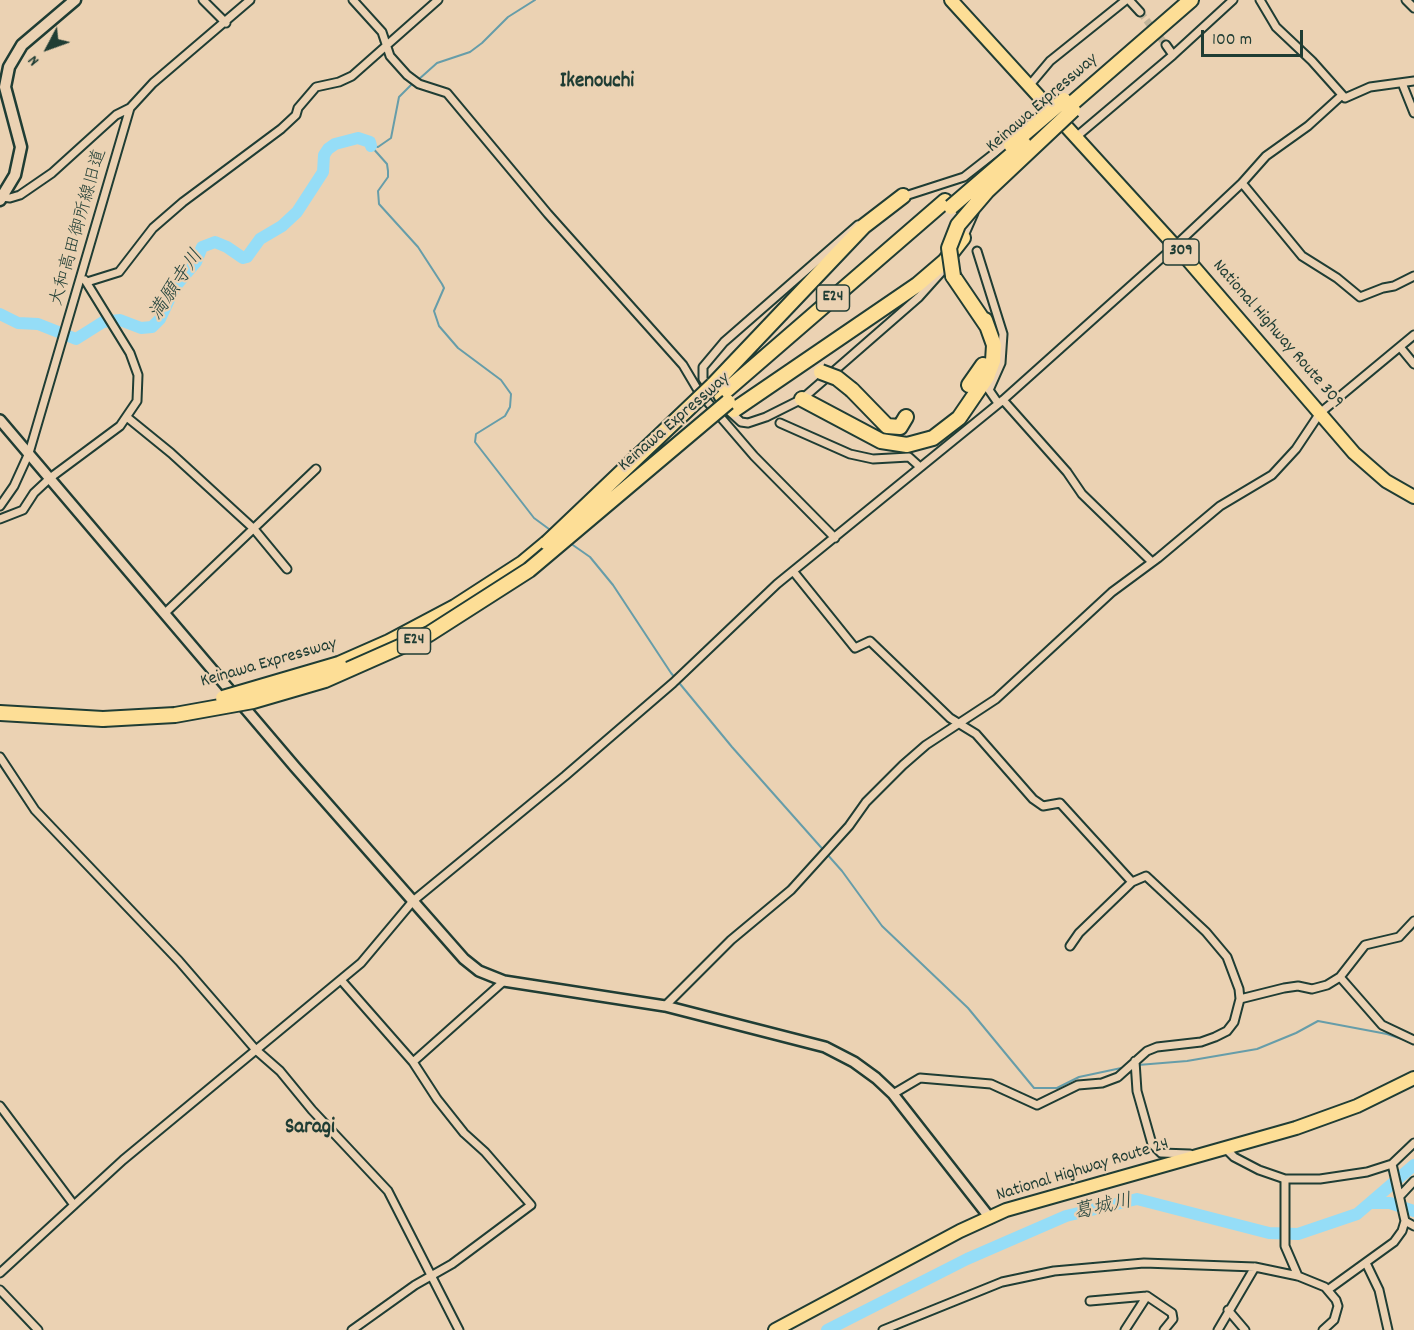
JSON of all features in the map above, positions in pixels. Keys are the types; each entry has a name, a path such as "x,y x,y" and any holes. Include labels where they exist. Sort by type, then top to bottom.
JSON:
{"highway":[{"name":"National Highway Route 309","path":"951,0 1175,246 1369,468 1399,490 1414,497"},
{"name":"Keinawa Expressway","path":"103,719 212,701 339,664 398,638 455,607 523,563 724,398 948,204 1068,105 1186,0"},
{"path":"802,399 881,441 907,445 933,438 954,424 974,398 990,369 994,345 985,320 953,276 949,248 958,225 1068,105 1191,0"},
{"path":"724,398 864,226 903,196"},
{"path":"778,379 928,276 963,238"},
{"path":"969,385 982,368 988,353 989,337 985,320"},
{"path":"724,398 807,370 821,372 837,378 852,390 887,426 900,427 906,417 904,427 894,434 878,436 864,433"},
{"name":"Keinawa Expressway","path":"0,712 103,719 176,715 253,701 325,680 394,651 462,615 529,570 673,449 682,446 724,398"},
{"name":"National Highway Route 24","path":"774,1330 990,1218 1026,1203 1339,1114 1414,1078"}],"main road":[{"path":"1,198 15,175 21,147 5,87 9,67 22,45 75,0"}],"street":[{"path":"203,0 226,23"},
{"name":"大和高田御所線旧道","path":"0,506 14,486 29,453 84,280 130,108 153,83 226,23 250,0"},
{"path":"353,0 382,32 390,56 407,75 419,84 447,93 548,214 683,365 699,392 754,456 835,538"},
{"path":"0,519 23,510 34,493 50,478 93,448 128,418 137,401 138,375 130,353 84,280 119,272 153,228 183,202 281,129 296,115 298,108 316,87 339,82 352,76 438,0"},
{"path":"1029,86 1050,61 1128,0 1140,12"},
{"path":"1076,137 1173,55 1233,0"},
{"path":"1260,0 1276,27 1312,61 1341,96 1348,98 1370,87 1414,81"},
{"path":"1406,0 1414,8"},
{"path":"1166,45 1173,55"},
{"path":"1402,83 1414,113"},
{"path":"0,1273 123,1160 361,963 412,901 565,776 673,683 793,571 1001,402 1175,246 1242,183 1266,156 1308,126 1341,96"},
{"path":"1049,107 980,167 954,181 903,196 879,209 844,236 735,331 703,367 705,384 741,422 748,423 766,417 802,399 925,290 946,267 992,179 1060,119"},
{"path":"1,198 20,195 44,178 116,115 130,108"},
{"path":"954,181 970,187 977,206"},
{"path":"1242,183 1302,256 1337,278 1360,297 1394,286 1414,276"},
{"path":"977,251 1003,334 1001,363 989,390 1067,472 1082,494 1152,562"},
{"path":"665,1006 731,940 791,890 849,826 866,802 889,777 926,745 996,699 1112,592 1220,506 1272,476 1296,449 1320,413 1414,335"},
{"path":"1400,347 1414,364"},
{"path":"128,418 171,453 254,529 287,568"},
{"path":"0,420 464,959 479,971 504,981 665,1006 825,1047 854,1062 876,1078 892,1094 990,1218"},
{"path":"780,423 850,454 873,459 909,457 920,467"},
{"path":"165,613 316,470"},
{"path":"793,571 855,648 870,641 950,718 976,734 1033,800 1043,807 1060,803 1132,882"},
{"path":"0,758 35,810 179,961 256,1050 280,1071 312,1110 388,1191 459,1330"},
{"path":"892,1094 920,1078 990,1084 1037,1105 1078,1085 1102,1083 1118,1077 1157,1047 1201,1042 1227,1031 1233,1022 1240,999 1239,989 1227,957 1206,932 1146,876 1132,882 1079,933 1070,946"},
{"path":"1240,999 1284,988 1298,986 1312,989 1327,985 1340,976 1365,945 1399,937 1414,921"},
{"path":"1340,976 1382,1026 1414,1040"},
{"path":"341,980 413,1062 437,1099 457,1124 531,1205 492,1236 352,1330"},
{"path":"413,1062 504,981"},
{"path":"1135,1064 1137,1090 1152,1144 1161,1154 1204,1154"},
{"path":"0,1106 74,1205"},
{"path":"1225,1148 1234,1157 1259,1170 1285,1179 1320,1179 1392,1166 1414,1143"},
{"path":"1329,1289 1394,1242 1404,1217 1392,1166"},
{"path":"1285,1179 1285,1246 1298,1276"},
{"path":"1400,1196 1414,1181"},
{"path":"1404,1217 1414,1226"},
{"path":"883,1330 1002,1282 1054,1271 1144,1263 1255,1268 1298,1276 1329,1289 1338,1306 1334,1320 1323,1330"},
{"path":"1366,1263 1379,1290 1388,1330"},
{"path":"1218,1330 1255,1268"},
{"path":"0,1290 38,1330"},
{"path":"1125,1330 1147,1296"},
{"path":"1090,1301 1147,1296 1172,1313 1173,1318 1164,1330"},
{"path":"1228,1310 1245,1330"}],"waterway":[{"path":"418,80 437,63 470,52 508,17 535,0"},
{"path":"371,146 378,147 391,138 399,97 413,83"},
{"name":"満願寺川","path":"0,314 18,323 38,324 76,339 103,322 120,320 141,328 152,327 160,319 175,287 196,262 202,247 215,242 243,258 247,257 260,239 282,226 297,212 323,172 324,155 328,149 335,144 358,138 370,142 371,146"},
{"path":"371,146 387,164 388,171 388,177 378,191 379,204 418,247 444,288 434,311 439,326 458,348 501,380 511,394 510,407 505,416 476,434 475,442 534,518 553,532"},
{"path":"570,543 590,557 613,585 671,673 732,747 842,871 882,926 968,1008 1034,1088 1057,1088 1079,1077 1126,1067"},
{"path":"1138,1065 1187,1061 1257,1049 1318,1021 1387,1034 1414,1043"},
{"name":"葛城川","path":"827,1330 967,1259 1066,1216 1137,1199 1269,1233 1298,1234 1357,1214 1414,1165"},
{"path":"1373,1203 1390,1203 1414,1211"}],"tunnel":[{"path":"1140,12 1166,45"}],"district":[{"name":"Ikenouchi","path":"597,83"},
{"name":"Saragi","path":"310,1129"}]}
